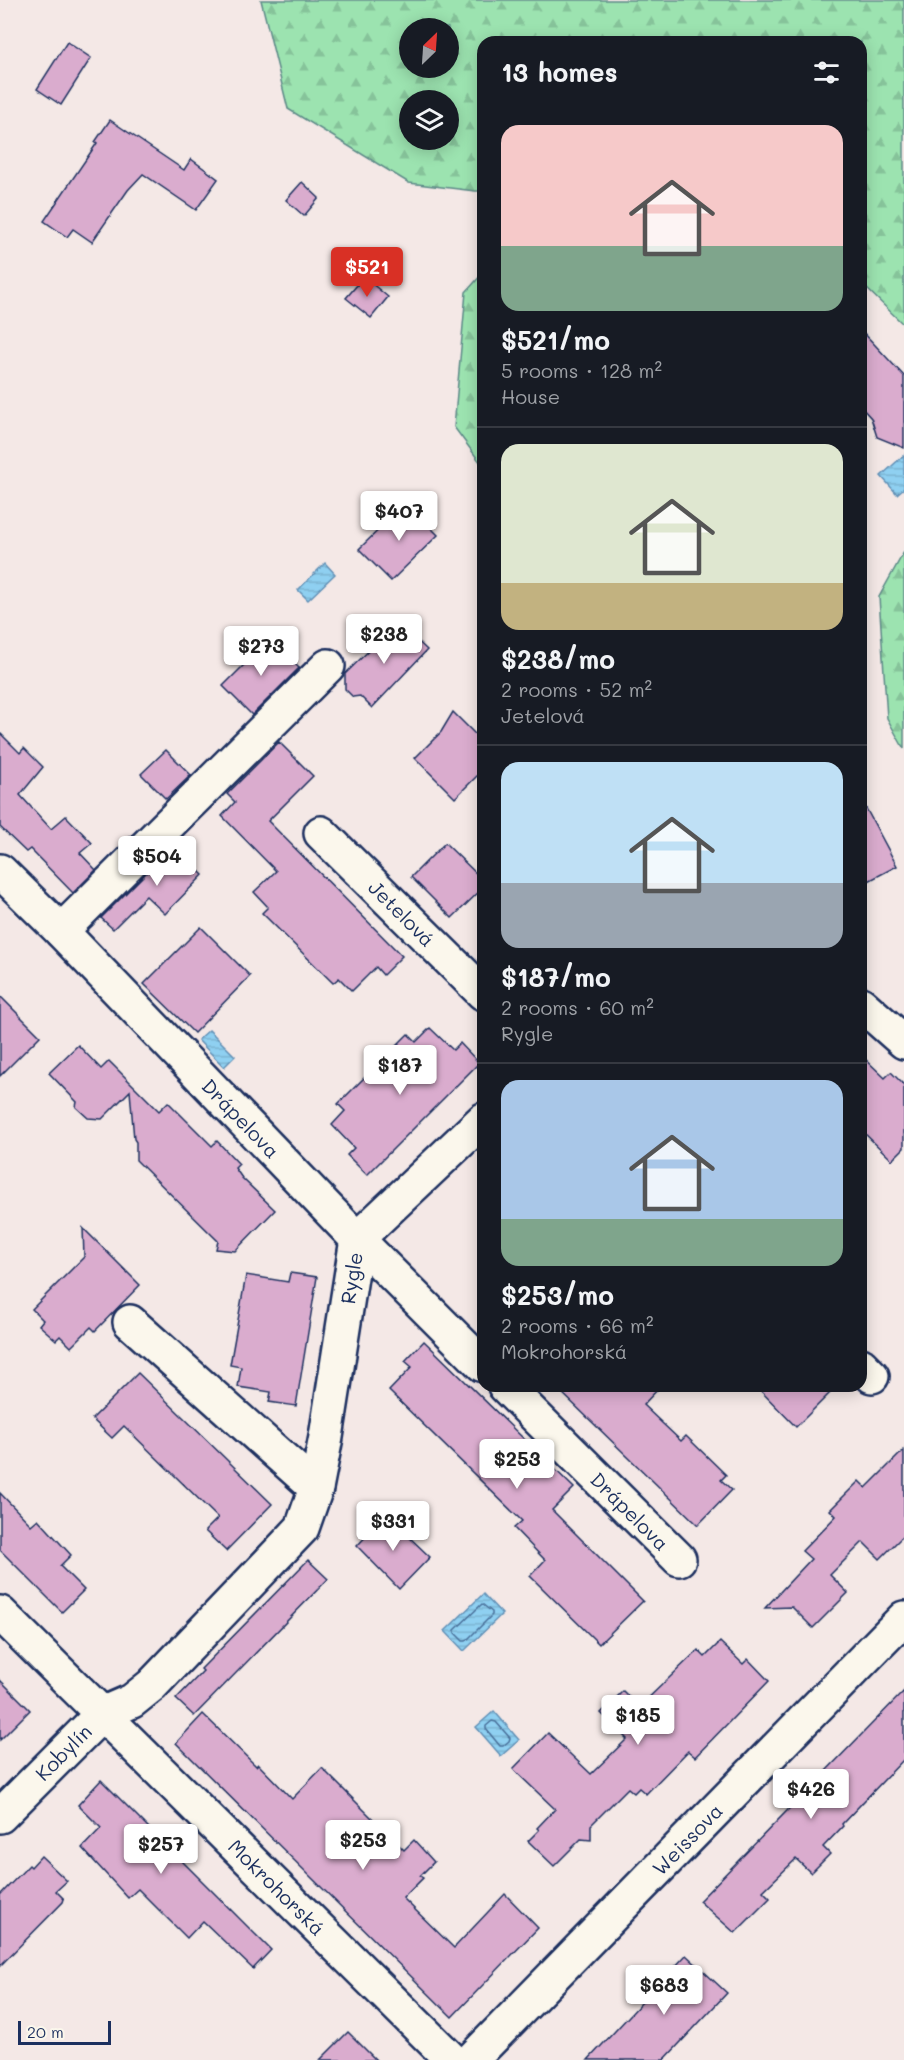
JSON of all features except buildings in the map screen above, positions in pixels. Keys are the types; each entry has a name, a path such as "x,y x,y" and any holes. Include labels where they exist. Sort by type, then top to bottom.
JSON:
{"street":[{"path":"62,931 328,666"},
{"name":"Jetelová","path":"321,833 477,987"},
{"name":"Drápelova","path":"0,871 62,931 357,1239 477,1359"},
{"path":"867,1009 904,1042"},
{"name":"Rygle","path":"102,1714 132,1701 152,1685 302,1528 316,1488 326,1437 357,1239 477,1126"},
{"path":"130,1322 316,1488"},
{"name":"Drápelova","path":"511,1392 679,1559"},
{"name":"Mokrohorská","path":"0,1613 452,2060"},
{"name":"Weissova","path":"471,2060 904,1618"},
{"name":"Kobylín","path":"0,1816 102,1714"}],"green space":[{"path":"261,0 904,0 904,325 867,289 867,36 477,36 477,191 409,183 288,109"},
{"path":"477,280 477,458 454,427 466,292"},
{"path":"904,552 904,749 887,718 879,597"}],"water":[{"path":"904,455 904,488 897,494 881,476"},
{"path":"325,563 335,574 308,600 298,590"},
{"path":"209,1030 235,1056 224,1067 198,1040"},
{"path":"483,1594 502,1614 464,1651 445,1631"},
{"path":"494,1711 519,1740 501,1756 476,1727"}]}
